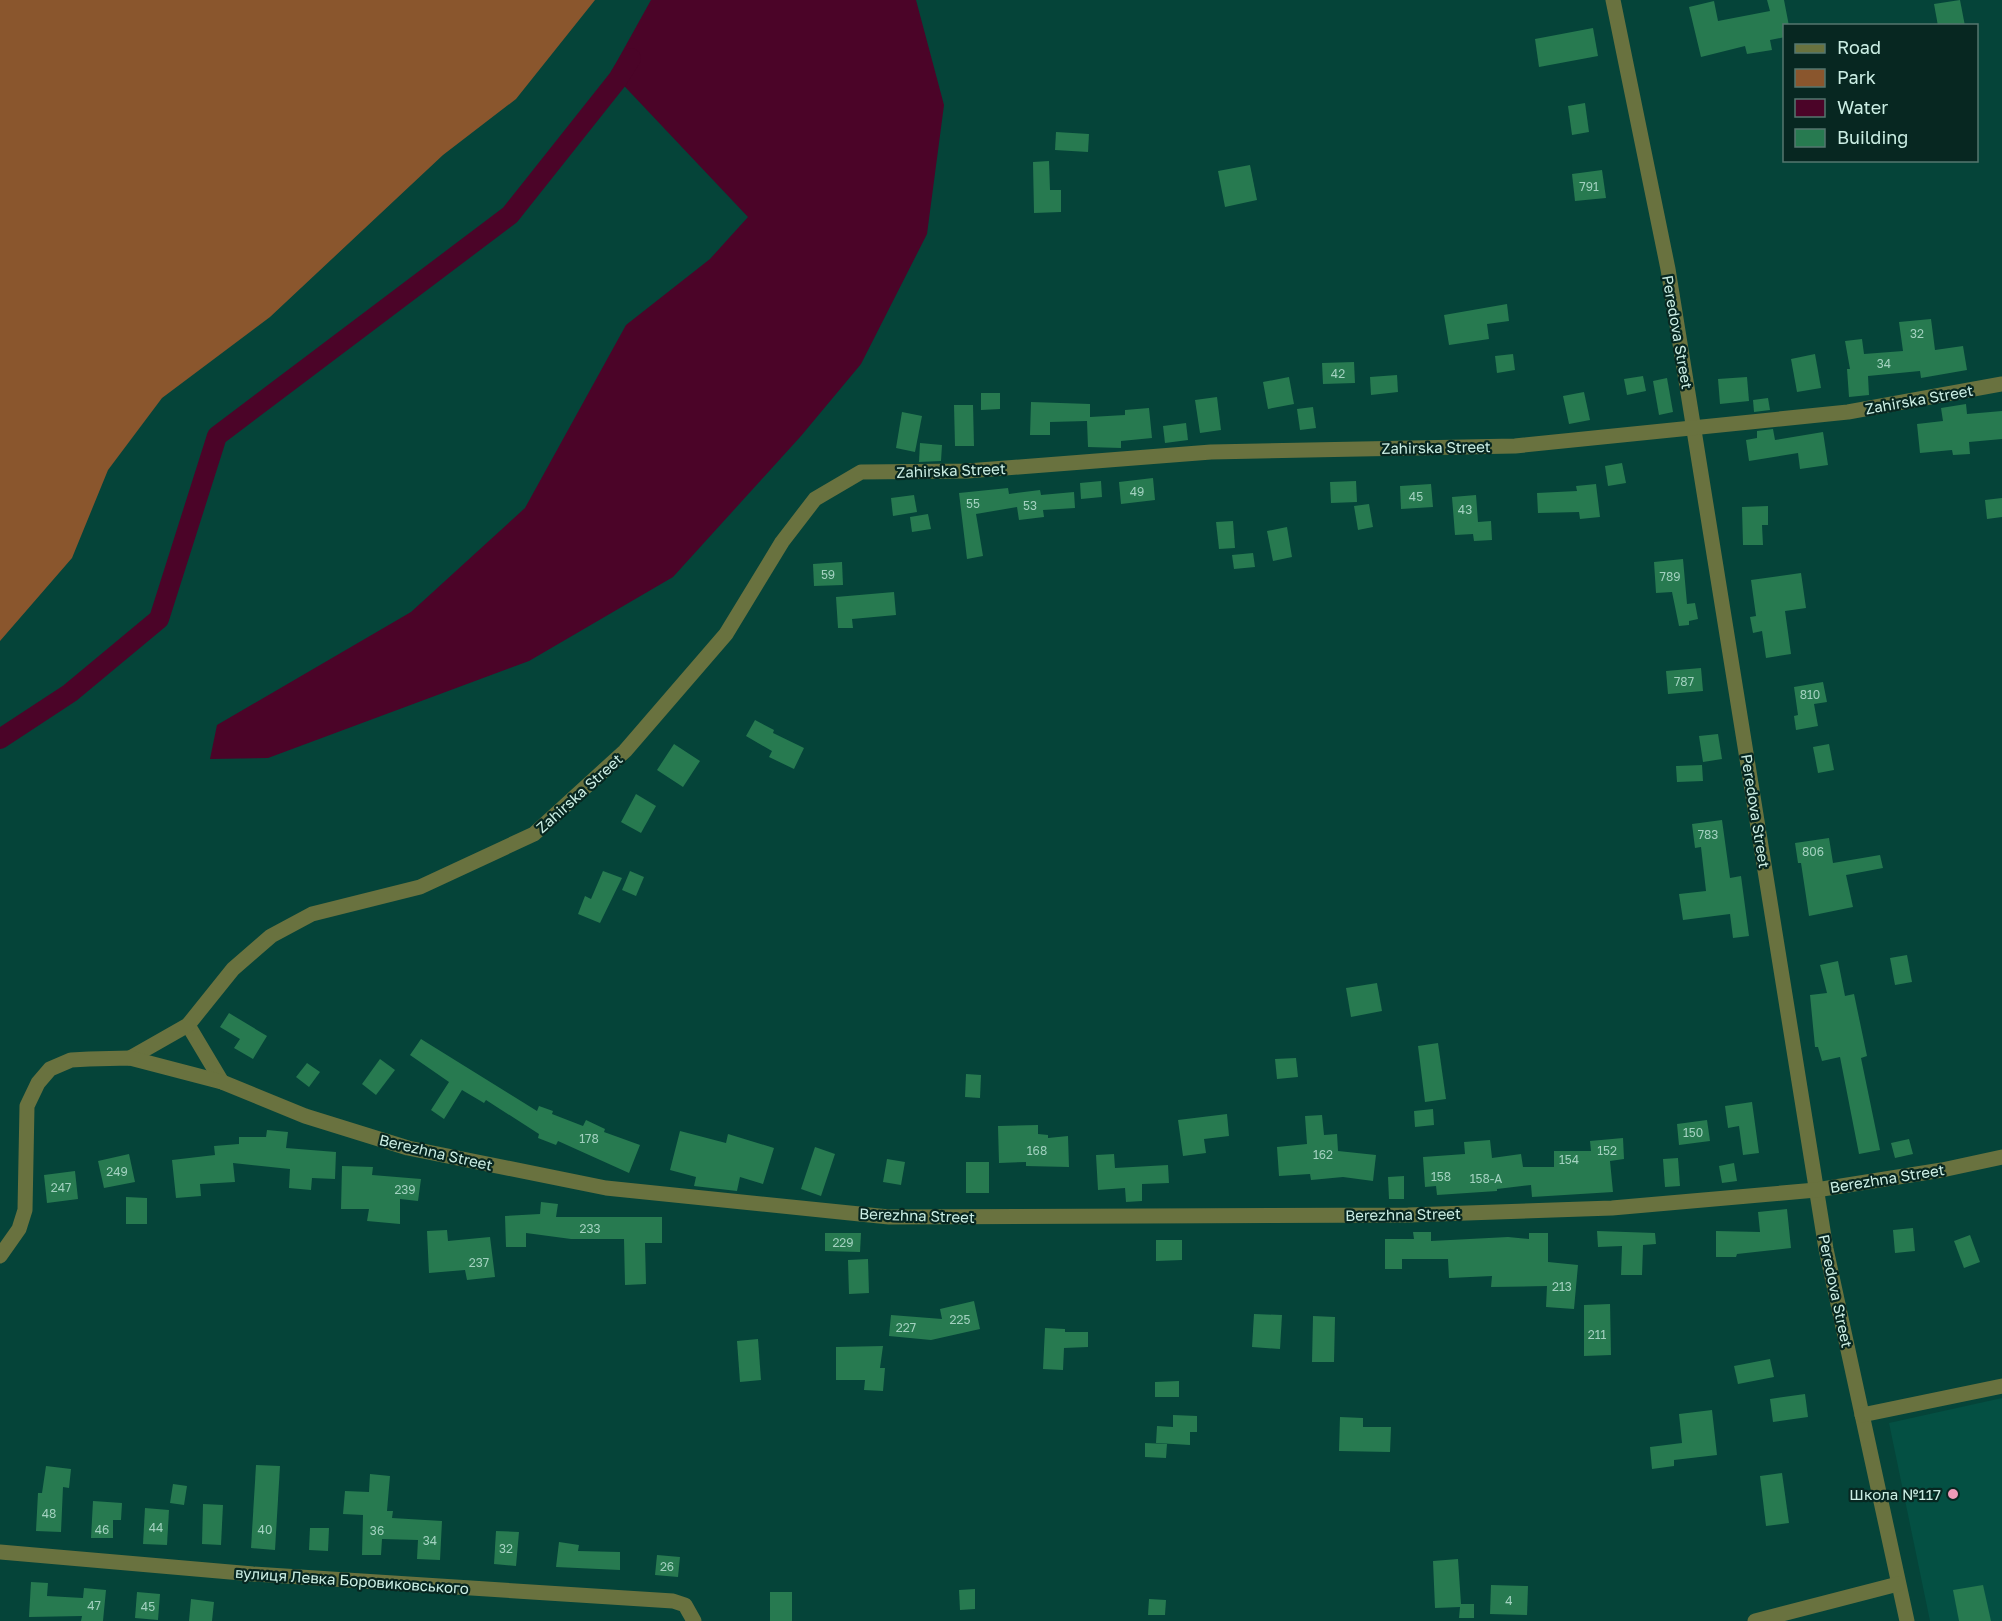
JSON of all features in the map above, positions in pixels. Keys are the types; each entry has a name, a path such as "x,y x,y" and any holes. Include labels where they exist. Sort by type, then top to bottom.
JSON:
{"street":[{"name":"Peredova Street","path":"1613,0 1668,269 1826,1249 1907,1621"},
{"name":"Zahirska Street","path":"130,1058 188,1025 233,969 271,936 312,914 420,887 534,834 625,752 726,634 782,543 815,499 861,472 967,471 1211,452 1515,446 1848,412 2002,384"},
{"path":"188,1025 222,1082"},
{"name":"Berezhna Street","path":"0,1256 19,1229 25,1210 27,1106 38,1083 50,1069 71,1060 130,1058 222,1082 305,1116 408,1148 606,1188 889,1217 1408,1215 1612,1208 1816,1190 1942,1170 2002,1157"},
{"path":"1862,1415 2002,1386"},
{"name":"вулиця Левка Боровиковського","path":"0,1552 253,1574 674,1601 685,1605 694,1621"},
{"path":"1755,1621 1899,1584"}],"shaded area":[{"name":"Школа №117","path":"2002,1398 2002,1621 1930,1621 1889,1423"}],"green space":[{"path":"0,0 595,0 516,99 443,155 270,317 162,398 108,470 72,558 0,641"}],"water":[{"path":"651,0 916,0 944,105 927,234 861,364 801,436 673,577 529,661 268,758 210,759 217,725 411,612 525,508 626,325 710,259 748,217 611,72"}],"building":[{"path":"1767,0 1784,0 1789,24 1783,24 1783,37 1770,40 1772,50 1747,54 1745,46 1701,57 1689,7 1714,1 1718,21 1770,11"},
{"path":"1960,0 1965,24 1938,24 1934,4"},
{"path":"1593,28 1598,56 1539,67 1535,39"},
{"path":"1585,103 1589,132 1572,135 1568,106"},
{"path":"1056,132 1089,134 1088,152 1055,150"},
{"path":"1049,161 1050,190 1061,190 1061,212 1034,213 1033,162"},
{"path":"1250,165 1257,200 1225,207 1218,171"},
{"path":"1602,170 1606,198 1575,201 1572,174"},
{"path":"1507,304 1509,321 1487,324 1489,339 1449,345 1444,315"},
{"path":"1931,319 1935,350 1963,346 1967,370 1921,378 1920,371 1868,376 1869,395 1849,397 1847,369 1850,369 1845,341 1862,339 1864,354 1903,351 1899,322"},
{"path":"1513,354 1515,370 1497,373 1495,356"},
{"path":"1815,354 1821,388 1797,392 1791,359"},
{"path":"1354,362 1355,383 1323,384 1322,363"},
{"path":"1397,375 1398,392 1371,395 1370,377"},
{"path":"1643,376 1646,391 1627,395 1624,379"},
{"path":"1289,377 1294,404 1268,409 1263,382"},
{"path":"1747,377 1749,401 1720,404 1718,379"},
{"path":"1667,378 1673,412 1659,415 1653,381"},
{"path":"1584,392 1590,420 1569,424 1563,396"},
{"path":"981,393 1000,393 1000,409 981,410"},
{"path":"1217,397 1221,430 1200,433 1195,400"},
{"path":"1768,398 1770,410 1754,412 1753,400"},
{"path":"1031,402 1090,404 1090,417 1125,415 1125,410 1149,408 1152,438 1121,441 1121,448 1088,447 1087,421 1050,422 1050,435 1030,435"},
{"path":"1966,404 1967,414 2002,411 2002,439 1969,442 1970,454 1953,455 1952,450 1920,453 1917,424 1943,421 1941,408"},
{"path":"954,405 973,405 974,446 955,446"},
{"path":"1313,407 1316,428 1300,430 1297,409"},
{"path":"902,412 922,416 915,452 896,448"},
{"path":"1186,423 1188,440 1165,443 1163,426"},
{"path":"1773,429 1775,440 1823,432 1828,465 1800,469 1798,453 1749,461 1746,440 1757,438 1757,431"},
{"path":"920,443 942,445 941,461 919,462"},
{"path":"1622,463 1626,483 1608,486 1605,466"},
{"path":"1153,478 1155,500 1121,504 1119,482"},
{"path":"1101,481 1102,497 1081,499 1080,483"},
{"path":"1356,481 1357,502 1331,503 1330,482"},
{"path":"1431,484 1433,507 1401,509 1400,486"},
{"path":"1596,484 1600,517 1580,519 1579,512 1538,513 1537,493 1577,491 1576,486"},
{"path":"1008,488 1009,494 1040,490 1041,495 1074,492 1075,508 1043,510 1044,517 1019,520 1017,507 976,514 983,556 967,559 959,493"},
{"path":"914,495 917,512 893,516 891,498"},
{"path":"1476,495 1478,522 1491,521 1492,540 1474,541 1473,534 1455,535 1452,497"},
{"path":"2002,498 2002,517 1987,519 1985,500"},
{"path":"1369,504 1373,527 1358,530 1354,506"},
{"path":"1768,506 1768,525 1762,525 1763,545 1743,545 1742,507"},
{"path":"928,514 931,529 912,532 910,517"},
{"path":"1233,521 1235,548 1219,549 1216,522"},
{"path":"1287,527 1292,557 1273,561 1267,531"},
{"path":"1253,553 1255,567 1234,569 1232,555"},
{"path":"1683,559 1687,604 1695,603 1698,619 1689,621 1689,625 1679,626 1672,592 1656,593 1654,562"},
{"path":"842,562 843,585 814,586 813,564"},
{"path":"1801,573 1806,608 1785,611 1791,654 1766,658 1762,631 1753,633 1750,617 1756,616 1751,580"},
{"path":"894,592 896,615 852,619 853,628 838,628 836,597"},
{"path":"1701,668 1703,691 1668,694 1666,671"},
{"path":"1823,682 1827,702 1814,704 1818,726 1796,730 1794,716 1798,715 1794,687"},
{"path":"755,720 774,730 773,733 804,748 794,769 769,757 772,751 746,736"},
{"path":"1718,734 1722,759 1703,762 1699,736"},
{"path":"674,744 700,761 683,787 657,770"},
{"path":"1829,744 1834,770 1818,773 1813,747"},
{"path":"1702,765 1703,781 1677,782 1676,766"},
{"path":"636,794 656,806 641,833 621,822"},
{"path":"1722,820 1730,878 1741,876 1749,936 1733,938 1730,914 1683,920 1679,894 1706,891 1701,847 1695,848 1692,824"},
{"path":"1829,838 1833,863 1880,855 1883,868 1846,875 1853,907 1809,916 1801,863 1798,863 1795,843"},
{"path":"603,871 622,878 600,923 578,914 585,896 591,899"},
{"path":"630,871 644,877 636,896 622,890"},
{"path":"1907,955 1912,982 1895,985 1890,958"},
{"path":"1838,961 1845,996 1854,994 1867,1056 1861,1058 1880,1150 1859,1154 1840,1057 1822,1061 1818,1047 1815,1047 1810,995 1827,993 1820,965"},
{"path":"1377,983 1382,1011 1351,1017 1346,988"},
{"path":"229,1013 267,1036 253,1059 234,1048 240,1039 220,1027"},
{"path":"421,1039 537,1111 539,1106 553,1111 552,1114 583,1126 586,1120 605,1129 604,1132 640,1145 629,1173 558,1141 556,1145 538,1138 539,1134 486,1100 484,1103 462,1090 444,1119 431,1110 449,1082 410,1055"},
{"path":"1438,1043 1446,1099 1425,1102 1418,1046"},
{"path":"1296,1058 1298,1077 1277,1079 1275,1059"},
{"path":"380,1059 395,1070 376,1095 362,1084"},
{"path":"307,1063 320,1072 309,1087 296,1077"},
{"path":"966,1074 981,1075 980,1098 965,1097"},
{"path":"1752,1102 1759,1153 1743,1155 1739,1126 1728,1128 1725,1106"},
{"path":"1433,1109 1434,1125 1415,1127 1414,1111"},
{"path":"1227,1114 1229,1136 1204,1139 1206,1153 1183,1156 1178,1120"},
{"path":"1322,1115 1324,1135 1337,1134 1338,1151 1376,1155 1373,1181 1343,1177 1311,1180 1310,1174 1279,1176 1277,1147 1307,1144 1305,1116"},
{"path":"1707,1120 1710,1141 1679,1145 1677,1124"},
{"path":"1038,1125 1038,1134 1048,1135 1048,1138 1068,1136 1069,1167 1026,1166 1026,1162 999,1163 998,1126"},
{"path":"267,1130 288,1132 286,1148 336,1152 335,1179 312,1178 311,1190 289,1188 290,1169 233,1163 235,1182 200,1184 201,1196 176,1198 172,1160 215,1155 214,1146 239,1144 239,1137 266,1137"},
{"path":"680,1131 726,1143 728,1134 774,1148 763,1184 740,1177 737,1191 694,1186 696,1177 670,1170"},
{"path":"1623,1138 1624,1159 1610,1161 1613,1192 1532,1197 1531,1185 1497,1189 1497,1191 1437,1195 1436,1186 1425,1187 1423,1157 1465,1154 1464,1142 1490,1140 1492,1158 1521,1154 1523,1167 1554,1167 1554,1151 1591,1151 1590,1141"},
{"path":"1909,1139 1913,1154 1895,1158 1891,1143"},
{"path":"815,1147 835,1154 821,1196 801,1189"},
{"path":"129,1154 135,1182 104,1188 98,1161"},
{"path":"1114,1154 1115,1168 1168,1165 1169,1183 1142,1184 1142,1201 1126,1202 1125,1188 1098,1190 1096,1155"},
{"path":"1678,1158 1680,1186 1665,1187 1663,1159"},
{"path":"887,1159 905,1162 901,1185 883,1182"},
{"path":"966,1162 989,1162 989,1193 966,1193"},
{"path":"1734,1163 1737,1181 1722,1183 1719,1166"},
{"path":"342,1166 373,1167 372,1175 421,1179 418,1201 400,1199 400,1224 367,1221 369,1209 341,1209"},
{"path":"75,1171 78,1199 47,1203 44,1175"},
{"path":"1404,1176 1404,1199 1389,1199 1388,1177"},
{"path":"126,1197 147,1198 147,1224 126,1224"},
{"path":"541,1202 558,1204 556,1217 662,1217 662,1243 645,1243 646,1284 625,1285 624,1239 571,1239 526,1233 526,1247 506,1247 505,1216 540,1214"},
{"path":"1787,1209 1791,1248 1737,1254 1736,1257 1716,1257 1716,1231 1760,1232 1758,1212"},
{"path":"1913,1228 1915,1251 1895,1253 1893,1230"},
{"path":"447,1230 448,1241 490,1237 495,1277 467,1280 465,1270 429,1273 427,1231"},
{"path":"1597,1231 1655,1233 1656,1244 1643,1245 1642,1275 1621,1275 1622,1246 1598,1247"},
{"path":"1413,1232 1431,1232 1431,1241 1508,1237 1529,1239 1529,1233 1548,1233 1548,1262 1578,1265 1574,1309 1546,1307 1547,1286 1491,1287 1492,1276 1449,1278 1448,1259 1402,1259 1402,1269 1385,1269 1385,1239 1414,1239"},
{"path":"825,1233 861,1233 860,1252 825,1251"},
{"path":"1970,1235 1980,1262 1964,1268 1954,1241"},
{"path":"1156,1240 1182,1240 1182,1260 1156,1261"},
{"path":"868,1259 869,1293 849,1294 848,1260"},
{"path":"974,1301 980,1329 931,1340 889,1336 891,1315 942,1319 940,1309"},
{"path":"1610,1304 1611,1355 1584,1356 1584,1305"},
{"path":"1254,1314 1282,1315 1280,1349 1252,1347"},
{"path":"1313,1316 1335,1317 1334,1362 1312,1362"},
{"path":"1045,1328 1065,1329 1065,1332 1088,1332 1088,1347 1064,1348 1063,1370 1043,1369"},
{"path":"758,1339 761,1380 740,1382 737,1341"},
{"path":"883,1346 880,1368 885,1368 883,1391 864,1390 865,1380 836,1380 836,1347"},
{"path":"1770,1359 1774,1377 1738,1384 1734,1366"},
{"path":"1179,1381 1179,1397 1155,1397 1155,1382"},
{"path":"1805,1394 1808,1417 1773,1422 1770,1399"},
{"path":"1712,1410 1717,1455 1674,1460 1674,1466 1652,1469 1650,1447 1682,1443 1679,1414"},
{"path":"1173,1415 1197,1416 1197,1432 1190,1432 1190,1445 1156,1443 1157,1426 1173,1427"},
{"path":"1340,1417 1363,1418 1363,1427 1391,1427 1390,1452 1339,1451"},
{"path":"1145,1443 1167,1444 1166,1458 1145,1457"},
{"path":"256,1465 280,1466 275,1550 251,1548"},
{"path":"46,1466 71,1469 69,1488 63,1487 61,1532 36,1531 38,1493 42,1493"},
{"path":"1782,1473 1789,1523 1766,1526 1760,1476"},
{"path":"370,1474 390,1476 387,1511 393,1511 392,1518 442,1521 440,1560 417,1559 418,1540 382,1539 381,1555 362,1555 363,1515 343,1514 345,1491 369,1492"},
{"path":"173,1484 187,1486 184,1505 170,1503"},
{"path":"93,1501 122,1503 121,1520 113,1520 113,1538 91,1538"},
{"path":"203,1504 223,1505 221,1545 202,1544"},
{"path":"145,1508 169,1510 167,1545 143,1544"},
{"path":"310,1528 329,1528 328,1551 309,1550"},
{"path":"496,1531 519,1532 516,1566 494,1564"},
{"path":"559,1542 579,1545 578,1551 620,1552 620,1570 556,1567"},
{"path":"657,1555 680,1557 678,1577 655,1575"},
{"path":"1458,1559 1461,1604 1474,1604 1474,1618 1459,1618 1460,1607 1435,1608 1433,1561"},
{"path":"31,1582 48,1583 47,1596 83,1598 84,1588 106,1590 103,1621 81,1621 82,1616 29,1617"},
{"path":"1491,1585 1528,1586 1527,1615 1490,1614"},
{"path":"1983,1585 1991,1621 1959,1621 1953,1590"},
{"path":"975,1589 975,1609 960,1610 959,1590"},
{"path":"137,1592 160,1594 158,1620 135,1618"},
{"path":"770,1592 792,1592 792,1621 770,1621"},
{"path":"191,1599 214,1602 212,1621 189,1621"},
{"path":"1149,1599 1166,1600 1165,1615 1148,1615"}],"waterway":[{"path":"0,739 70,693 159,619 217,436 510,215 618,79 631,58"}],"place":[{"name":"Школа №117","path":"1953,1494"}]}
